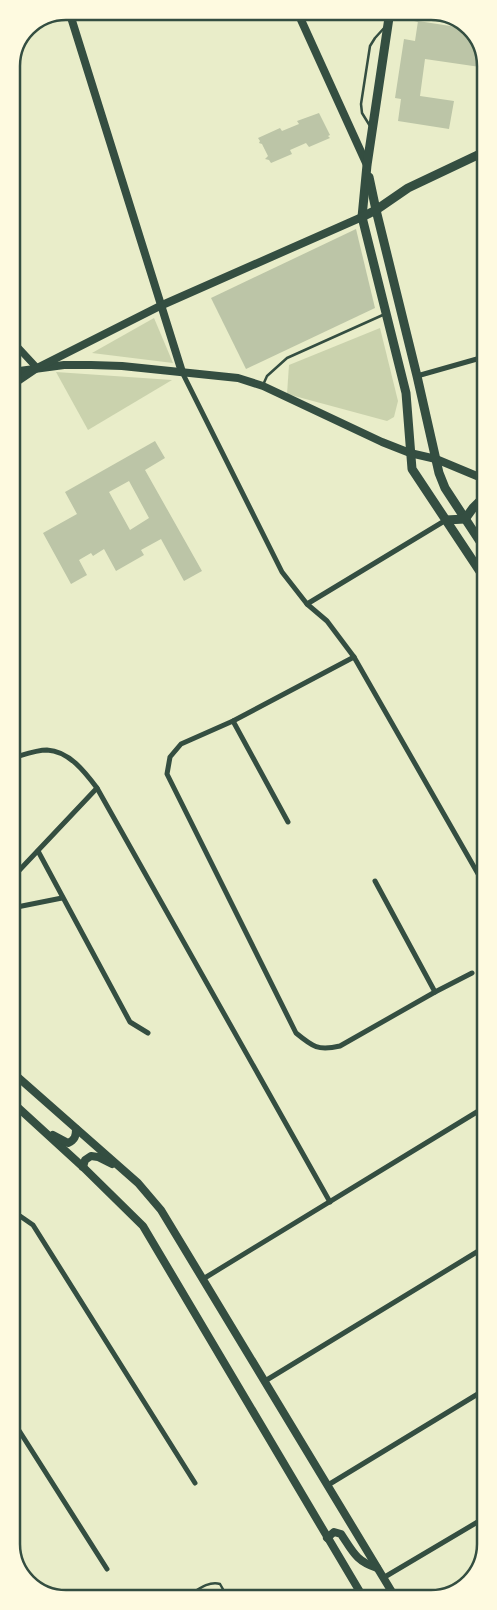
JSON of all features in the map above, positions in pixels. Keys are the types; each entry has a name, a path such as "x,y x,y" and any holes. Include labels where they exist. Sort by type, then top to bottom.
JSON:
{"main road":[{"path":"72,20 182,372"},
{"path":"301,20 367,165 376,210 418,376 439,473 446,488 477,537"},
{"path":"388,20 367,165 362,217 406,393 412,469 477,567"},
{"path":"20,378 160,306 362,217 376,210 408,188 477,155"},
{"path":"20,371 64,365 122,366 238,378 263,386 382,442 436,459 477,476"},
{"path":"466,519 477,504"},
{"path":"446,520 466,519"},
{"path":"20,1079 138,1183 161,1210 391,1590"},
{"path":"20,1110 83,1167 143,1226 358,1590"},
{"path":"40,1128 68,1143 74,1140 76,1129"},
{"path":"83,1167 88,1157 94,1156 122,1170"},
{"path":"327,1538 334,1532 341,1534 358,1559 365,1564 377,1568"}],"street":[{"path":"20,350 37,368"},
{"path":"418,376 477,359"},
{"path":"182,372 282,572 307,604 327,621 354,657 477,872"},
{"path":"307,604 446,520"},
{"path":"354,657 232,721 181,744 170,757 167,774 296,1033 309,1044 325,1049 340,1046 472,973"},
{"path":"232,721 288,822"},
{"path":"20,756 46,750 64,755 85,772 97,788 330,1202"},
{"path":"20,870 97,788"},
{"path":"38,851 130,1022 148,1032"},
{"path":"375,881 435,992"},
{"path":"20,906 62,898"},
{"path":"203,1279 477,1112"},
{"path":"20,1216 33,1225 195,1482"},
{"path":"265,1381 477,1252"},
{"path":"328,1486 477,1395"},
{"path":"20,1432 107,1569"},
{"path":"383,1578 477,1522"}],"lane":[{"path":"372,129 362,113 361,104 370,46 388,23"},
{"path":"263,386 267,376 287,358 386,313"},
{"path":"197,1590 209,1583 216,1582 220,1584 223,1590"}],"green space":[{"path":"154,318 173,363 92,353"},
{"path":"380,328 398,401 394,417 387,421 287,394 289,365"},
{"path":"56,372 172,380 88,430"}],"building":[{"path":"418,21 455,27 466,36 474,48 477,67 425,59 420,96 454,101 449,129 398,121 401,99 395,98 404,39 415,41"},
{"path":"319,113 330,138 309,147 306,143 290,150 292,154 271,163 265,159 268,156 262,144 259,143 258,138 280,128 282,131 299,124 297,121"},
{"path":"356,229 375,308 246,369 211,298"},
{"path":"155,441 165,458 145,470 202,571 184,581 161,539 141,550 144,555 116,571 104,549 93,556 91,553 79,560 87,575 71,584 43,533 77,514 65,492","holes":["129,481 149,518 130,530 109,492"]}]}
